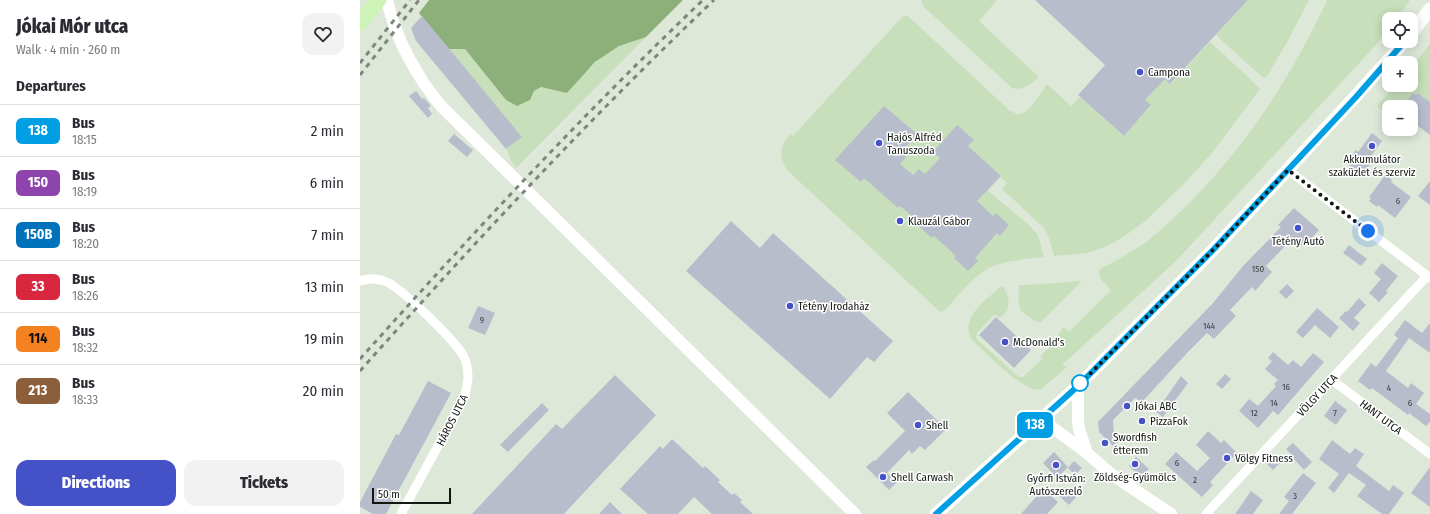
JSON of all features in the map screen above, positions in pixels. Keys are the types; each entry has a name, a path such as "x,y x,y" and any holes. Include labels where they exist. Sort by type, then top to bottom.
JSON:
{"main road":[{"path":"360,23 378,0"},
{"path":"1418,25 1430,9"},
{"path":"936,514 1078,386 1214,249 1399,48"}],"street":[{"path":"387,0 403,44 420,77 442,107 854,514"},
{"path":"1288,170 1428,277"},
{"name":"VÖLGY UTCA","path":"1206,514 1428,277"},
{"name":"HÁROS UTCA","path":"360,281 373,279 380,280 398,289 459,348 464,358 469,377 468,387 464,398 401,514"},
{"name":"HANT UTCA","path":"1332,380 1430,454"},
{"path":"1078,386 1079,429 1087,453"},
{"path":"1041,419 1087,453 1111,474 1171,514"}],"green space":[{"path":"429,0 683,0 646,37 619,46 595,62 567,93 541,87 534,91 530,100 517,106 506,100 465,49 448,49 419,13"},
{"path":"921,0 997,0 979,21 1039,77 1023,88 1012,88 924,7"},
{"path":"1248,0 1309,0 1286,44 1265,78 1216,35"},
{"path":"1327,0 1409,0 1401,12 1382,12 1382,37 1375,46 1176,261 1062,365 1067,367 1041,389 1034,389 1026,386 1016,379 1005,371 971,339 969,323 972,316 982,303 1002,286 1006,291 1008,298 1008,308 999,318 995,314 977,333 976,338 1014,373 1020,377 1023,377 1043,358 1040,357 1055,341 1063,327 1069,332 1111,290 1100,278 1099,271 1151,238 1205,187 1229,159 1274,98 1311,33"},
{"path":"908,16 1009,110 1016,114 1026,111 1047,84 1071,106 1080,97 1124,136 1151,106 1145,100 1165,79 1171,84 1210,42 1260,89 1212,153 1183,185 1144,222 1122,238 1105,247 1087,253 1054,256 1049,238 1044,228 1002,189 1007,183 1000,176 988,191 1029,225 1038,235 1044,257 1008,262 987,269 970,282 945,310 941,312 788,171 783,161 781,152 784,144 791,134 793,136 902,17"},
{"path":"646,37 516,168 510,159 507,149 521,137 448,49 465,49 506,100 530,100 534,91 541,87 567,93 593,65 611,51 621,45"},
{"path":"1430,44 1430,102 1418,93 1416,95 1413,93 1408,100 1382,100 1389,92 1418,92 1418,59"},
{"path":"1382,100 1382,110 1377,106"},
{"path":"1082,281 1041,322 1030,318 1022,311 1020,307 1018,299 1019,285"}],"building":[{"name":"Campona","path":"1035,0 1248,0 1170,84 1165,79 1145,100 1151,105 1124,136 1078,95 1105,65"},
{"path":"422,16 522,137 506,149 416,41 411,28"},
{"path":"416,91 422,99 424,98 431,106 428,108 432,114 428,118 409,96"},
{"path":"1413,93 1416,95 1418,93 1430,102 1430,135 1418,126 1418,100 1408,100"},
{"path":"884,106 917,134 901,153 906,157 900,164 913,175 919,169 925,174 940,158 933,152 957,125 974,140 968,146 1001,176 977,201 993,216 996,213 1009,225 1000,236 997,233 975,258 978,261 968,271 954,258 956,256 934,236 932,238 910,219 913,217 900,206 898,208 864,178 861,182 835,160"},
{"path":"1372,133 1382,141 1368,160 1372,162 1362,175 1346,163 1356,150 1358,152"},
{"path":"454,134 473,150 467,157 448,141"},
{"path":"1386,174 1392,180 1391,182 1411,197 1395,218 1378,205 1377,207 1369,201 1371,198 1369,197"},
{"path":"1430,181 1430,205 1418,196"},
{"path":"1294,208 1319,230 1303,247 1293,238 1266,266 1272,272 1255,291 1252,287 1230,310 1236,316 1214,339 1207,333 1142,402 1135,398 1113,420 1114,434 1120,440 1114,447 1099,432 1098,422 1213,303 1243,266 1281,227 1278,225"},
{"name":"Tétény Irodaház","path":"731,221 760,248 773,233 893,341 874,362 867,357 830,399 686,271"},
{"path":"1349,245 1367,259 1361,266 1343,253"},
{"path":"1382,263 1398,276 1386,291 1388,292 1379,302 1369,293 1381,279 1374,273"},
{"path":"1287,284 1294,291 1286,299 1279,292"},
{"path":"1359,298 1366,305 1354,318 1360,323 1353,331 1339,318 1346,311 1347,312"},
{"path":"478,306 495,313 485,335 468,328"},
{"path":"1317,308 1339,327 1330,338 1315,325 1303,338 1296,332"},
{"name":"McDonald's","path":"996,317 1031,350 1014,368 979,335"},
{"path":"1405,320 1422,333 1430,323 1430,353 1409,338 1386,371 1408,388 1411,383 1424,393 1416,404 1430,414 1430,422 1426,426 1409,413 1408,415 1372,388 1370,390 1358,381 1371,363 1376,367 1398,338 1394,335"},
{"path":"1273,352 1288,365 1293,360 1301,367 1313,353 1324,362 1278,415 1273,411 1258,428 1239,411 1249,399 1258,406 1276,386 1274,384 1278,380 1265,369 1272,361 1268,358"},
{"path":"1225,374 1231,379 1222,389 1216,384"},
{"path":"615,375 656,415 564,514 472,514 556,424 562,429"},
{"path":"1181,376 1188,383 1163,417 1156,412"},
{"path":"428,381 451,393 386,514 373,514 360,507 360,502 396,434 399,435"},
{"path":"908,392 946,429 925,450 920,446 912,454 909,450 887,473 897,482 889,490 866,467 874,460 875,461 905,431 887,413"},
{"path":"1335,401 1347,410 1336,425 1324,416"},
{"path":"542,403 549,410 508,452 500,445"},
{"path":"1208,431 1221,443 1224,440 1237,453 1210,482 1213,485 1202,497 1165,464 1176,452 1197,471 1210,458 1196,445"},
{"path":"672,439 703,468 705,466 720,480 718,482 732,495 734,493 742,500 740,502 753,514 712,514 694,497 678,514 648,514 620,489 660,446 663,449"},
{"path":"1332,440 1350,454 1355,448 1364,454 1356,466 1389,491 1393,485 1404,493 1389,514 1382,514 1357,496 1366,485 1349,473 1334,493 1328,488 1339,474 1319,459"},
{"path":"1293,443 1312,462 1304,470 1286,449"},
{"name":"Győrfi István: Autószerelő","path":"1054,452 1068,467 1057,478 1043,463"},
{"path":"1271,456 1279,464 1273,470 1265,462"},
{"path":"1136,457 1149,469 1141,477 1129,466"},
{"path":"1074,461 1082,468 1075,475 1068,468"},
{"path":"1430,467 1430,507 1411,493"},
{"path":"1303,473 1316,483 1292,514 1279,514 1289,501 1284,497"},
{"path":"1065,487 1076,497 1069,505 1058,495"},
{"path":"1043,489 1058,502 1047,514 1021,514"},
{"path":"1251,491 1263,500 1253,514 1235,514"},
{"path":"610,502 622,514 599,514"}],"railway":[{"path":"360,63 410,0"},
{"path":"360,75 419,0"},
{"path":"360,359 528,176 614,87 703,0"},
{"path":"360,371 533,182 622,90 714,0"}],"bus line":[{"name":"138","path":"936,514 1078,386 1214,249 1356,97 1399,48"}],"place":[{"name":"Campona","path":"1140,72"},
{"name":"Hajós Alfréd Tanuszoda","path":"879,143"},
{"name":"Akkumulátor szaküzlet és szerviz","path":"1372,146"},
{"name":"Klauzál Gábor","path":"900,221"},
{"name":"Tétény Autó","path":"1298,228"},
{"name":"Tétény Irodaház","path":"790,306"},
{"name":"McDonald's","path":"1005,342"},
{"name":"Jókai ABC","path":"1127,406"},
{"name":"PizzaFok","path":"1142,421"},
{"name":"Shell","path":"918,425"},
{"name":"Swordfish étterem","path":"1105,443"},
{"name":"Völgy Fitness","path":"1227,458"},
{"name":"Zöldség-Gyümölcs","path":"1135,464"},
{"name":"Győrfi István: Autószerelő","path":"1056,465"},
{"name":"Shell Carwash","path":"883,477"}],"route":[{"path":"1080,383 1078,386 1214,249 1288,170 1368,231"}]}
